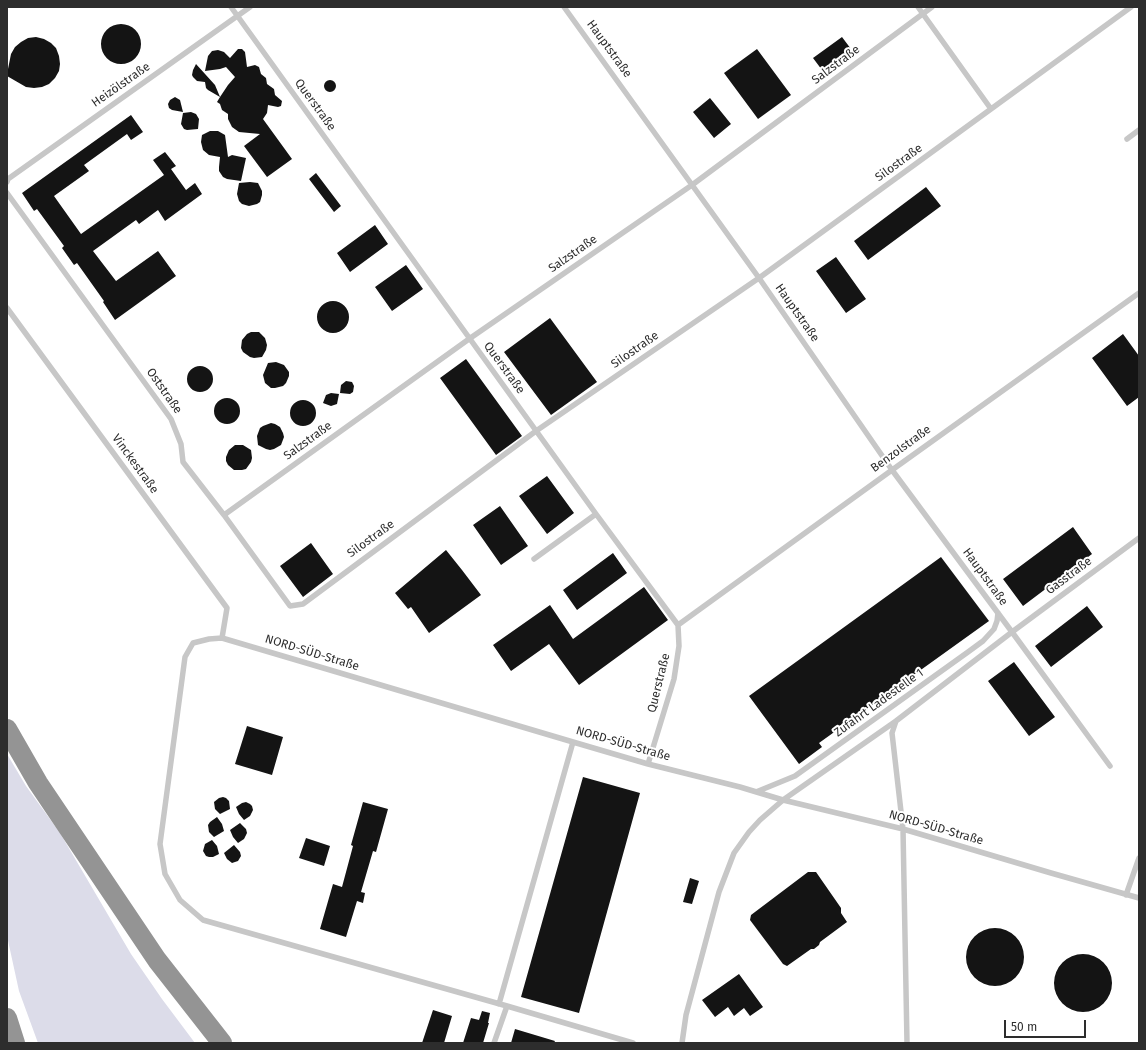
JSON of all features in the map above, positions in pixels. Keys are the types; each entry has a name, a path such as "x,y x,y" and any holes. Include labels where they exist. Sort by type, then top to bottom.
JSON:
{"highway":[{"path":"7,729 38,782 156,960 222,1043"},
{"path":"7,1018 16,1043"}],"lane":[{"name":"Querstraße","path":"231,7 469,339 678,625 679,646 674,678 648,764"},
{"name":"Heizölstraße","path":"7,182 8,179 250,7"},
{"name":"Hauptstraße","path":"564,7 759,278 892,470 1110,766"},
{"path":"918,7 991,109"},
{"name":"Salzstraße","path":"224,515 469,339 692,185 932,7"},
{"name":"Silostraße","path":"290,606 303,604 536,431 759,278 1131,7"},
{"path":"1127,139 1139,130"},
{"name":"Oststraße","path":"7,194 171,419 181,444 183,462 224,515 290,606"},
{"name":"Benzolstraße","path":"678,625 1139,293"},
{"name":"Vinckestraße","path":"7,308 227,608 222,638"},
{"path":"534,559 596,514"},
{"name":"Gasstraße","path":"682,1043 686,1015 719,892 734,853 749,832 783,800 896,721 1012,632 1139,538"},
{"name":"Zufahrt Ladestelle 1","path":"756,792 795,776 973,649 994,629 998,613"},
{"name":"NORD-SÜD-Straße","path":"633,1043 203,920 180,900 165,874 160,844 185,657 194,643 209,639 222,638 648,764 783,800 903,829 1051,874 1139,898"},
{"path":"896,721 892,733 903,829 907,1043"},
{"path":"499,1004 573,742"},
{"path":"1126,895 1139,858"},
{"path":"494,1043 507,1006"}],"shaded area":[{"path":"7,754 26,786 60,833 131,954 195,1043 38,1043 19,991 7,936"}],"building":[{"path":"125,24 132,27 138,33 141,44 140,52 132,61 125,64 117,64 110,61 102,52 101,40 104,33 113,25"},
{"path":"36,37 44,39 56,48 60,64 59,71 49,84 34,88 26,87 7,76 7,74 11,54 15,47 28,38"},
{"path":"842,37 851,49 822,70 813,58"},
{"path":"238,49 242,49 245,52 247,67 255,65 259,67 261,74 266,78 267,84 274,89 275,95 282,101 281,106 278,107 268,105 267,113 263,119 292,159 267,177 244,146 260,134 239,132 232,127 228,119 228,114 222,110 220,104 217,102 235,77 226,67 205,71 208,56 212,51 218,50 224,52 230,58"},
{"path":"757,49 791,95 758,119 724,73"},
{"path":"196,64 215,85 220,97 206,88 205,82 197,81 193,77 193,70"},
{"path":"328,80 332,80 336,86 332,92 328,92 324,88 324,84"},
{"path":"175,97 180,100 183,112 169,108 168,104 170,100"},
{"path":"710,98 731,124 714,138 693,112"},
{"path":"191,112 196,114 199,119 198,129 187,130 184,129 181,124 183,113"},
{"path":"131,115 143,132 131,140 127,134 84,165 89,171 54,196 81,234 164,175 153,160 165,152 176,166 171,169 186,190 195,183 202,194 165,221 158,210 139,224 136,220 93,251 116,281 158,251 176,276 115,320 103,302 104,301 77,263 74,265 62,248 64,246 37,209 34,211 22,193"},
{"path":"210,131 218,131 225,135 228,157 232,155 246,158 241,181 223,177 219,171 220,157 209,155 203,150 201,142 202,135"},
{"path":"316,173 341,206 334,212 309,179"},
{"path":"239,183 258,183 262,191 262,195 260,202 249,206 242,204 239,201 237,194"},
{"path":"926,187 941,206 868,260 854,241"},
{"path":"375,225 388,244 350,272 337,253"},
{"path":"836,257 866,299 846,313 816,271"},
{"path":"406,265 423,289 392,311 375,287"},
{"path":"330,301 336,301 346,308 349,317 348,323 342,330 336,333 330,333 320,326 317,320 317,314 324,304"},
{"path":"550,318 597,382 551,415 504,352"},
{"path":"251,332 259,332 265,338 267,345 262,357 250,357 243,352 241,348 242,340"},
{"path":"1123,334 1139,356 1139,397 1127,406 1092,358"},
{"path":"466,359 522,436 496,455 440,378"},
{"path":"276,362 284,365 289,372 289,376 283,386 271,388 265,383 263,375 268,363"},
{"path":"200,366 209,370 213,379 209,388 200,392 191,388 187,379 191,370"},
{"path":"346,381 352,382 354,386 353,392 350,394 340,393 341,385"},
{"path":"331,393 339,394 337,404 331,406 323,403 326,395"},
{"path":"227,398 236,402 240,411 236,420 227,424 218,420 214,411 218,402"},
{"path":"303,400 312,404 316,413 312,422 303,426 294,422 290,413 294,404"},
{"path":"271,423 280,427 284,437 281,445 270,450 258,445 257,436 260,428"},
{"path":"235,445 243,445 251,450 251,462 246,469 234,470 226,461 229,450"},
{"path":"547,476 574,513 547,534 519,496"},
{"path":"500,506 528,546 501,565 473,525"},
{"path":"1073,527 1092,554 1023,606 1003,579"},
{"path":"311,543 333,574 303,597 280,566"},
{"path":"446,550 481,595 429,633 411,607 408,609 395,593"},
{"path":"613,553 627,573 577,610 563,590"},
{"path":"941,557 989,621 819,743 822,747 799,764 749,696"},
{"path":"644,587 668,620 579,685 549,644 511,671 493,645 550,605 573,639"},
{"path":"1087,606 1103,627 1051,667 1035,646"},
{"path":"1014,662 1055,717 1029,736 988,681"},
{"path":"247,726 283,737 272,775 235,764"},
{"path":"583,777 640,793 579,1013 521,997"},
{"path":"223,797 229,801 230,809 220,814 215,809 214,802"},
{"path":"246,802 252,806 253,810 250,816 244,820 236,807"},
{"path":"363,802 388,809 376,852 373,851 361,892 365,893 363,903 357,901 346,937 320,929 333,884 342,887 353,846 351,845"},
{"path":"217,817 222,824 224,831 214,837 209,832 208,825"},
{"path":"240,823 246,829 247,833 244,839 238,843 230,830"},
{"path":"306,838 330,846 324,866 299,858"},
{"path":"212,840 217,846 219,854 209,857 206,856 203,851 205,844"},
{"path":"234,845 240,852 241,856 238,861 232,863 227,859 224,853"},
{"path":"808,872 816,872 841,908 841,913 847,922 820,942 814,949 811,949 787,966 783,964 750,920 751,915"},
{"path":"690,878 699,881 692,904 683,902"},
{"path":"995,928 1006,930 1016,936 1022,946 1024,957 1022,968 1016,978 1006,984 995,986 984,984 974,978 968,968 966,957 968,946 974,936 984,930"},
{"path":"1083,954 1094,956 1104,962 1110,972 1112,983 1110,994 1104,1004 1094,1010 1083,1012 1072,1010 1062,1004 1056,994 1054,983 1056,972 1062,962 1072,956"},
{"path":"739,974 763,1007 750,1016 744,1008 734,1016 728,1007 715,1017 702,1000"},
{"path":"433,1010 452,1016 444,1043 422,1043"},
{"path":"482,1011 490,1013 489,1023 483,1043 463,1043 471,1018 479,1020"},
{"path":"515,1029 555,1041 554,1043 511,1043"}]}
